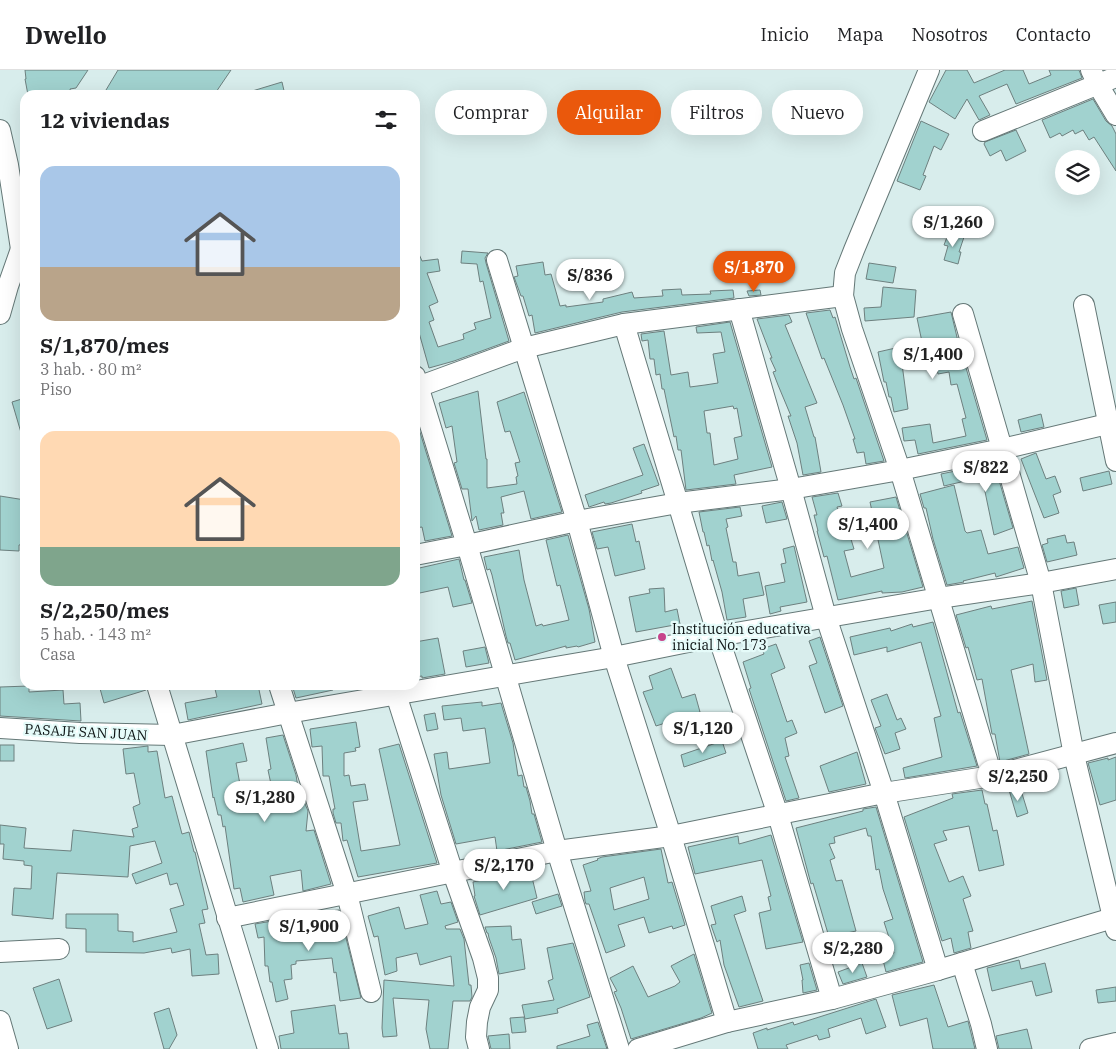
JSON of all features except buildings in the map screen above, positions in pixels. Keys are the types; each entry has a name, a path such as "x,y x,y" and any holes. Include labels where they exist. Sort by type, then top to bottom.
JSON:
{"street":[{"path":"929,70 845,273 843,296 852,330 900,470 992,776"},
{"path":"983,131 1102,78 1116,115"},
{"path":"0,130 20,236"},
{"path":"0,314 8,286 20,260"},
{"path":"497,260 577,520 614,657 671,836 727,1022"},
{"path":"420,383 524,348 624,324 843,296"},
{"path":"1084,305 1112,423 1116,462"},
{"path":"739,309 826,617 884,793 938,970"},
{"path":"638,1049 672,1044 727,1022 832,998 1115,922 1074,755 1041,583 963,314"},
{"path":"624,324 718,636 778,815 832,998"},
{"path":"420,397 467,546 557,851 620,1049"},
{"path":"420,554 467,546 577,520 678,503 791,489 900,470 1002,449 1112,423"},
{"name":"PASAJE SAN JUAN","path":"420,686 505,675 614,657 826,617 1041,583 1116,569"},
{"path":"158,690 268,1049"},
{"path":"281,690 347,894 371,992"},
{"name":"PASAJE SAN JUAN","path":"0,728 172,736 390,690"},
{"path":"394,690 488,978 488,990 480,1006 477,1022 476,1037 479,1049"},
{"path":"227,918 557,851 671,836 884,793 992,776 1116,743"},
{"path":"0,952 59,949"},
{"path":"962,963 987,1049"},
{"path":"0,1021 8,1049"},
{"path":"1090,1049 1116,1042"}],"place":[{"name":"Institución educativa inicial No. 173","path":"662,637"}]}
